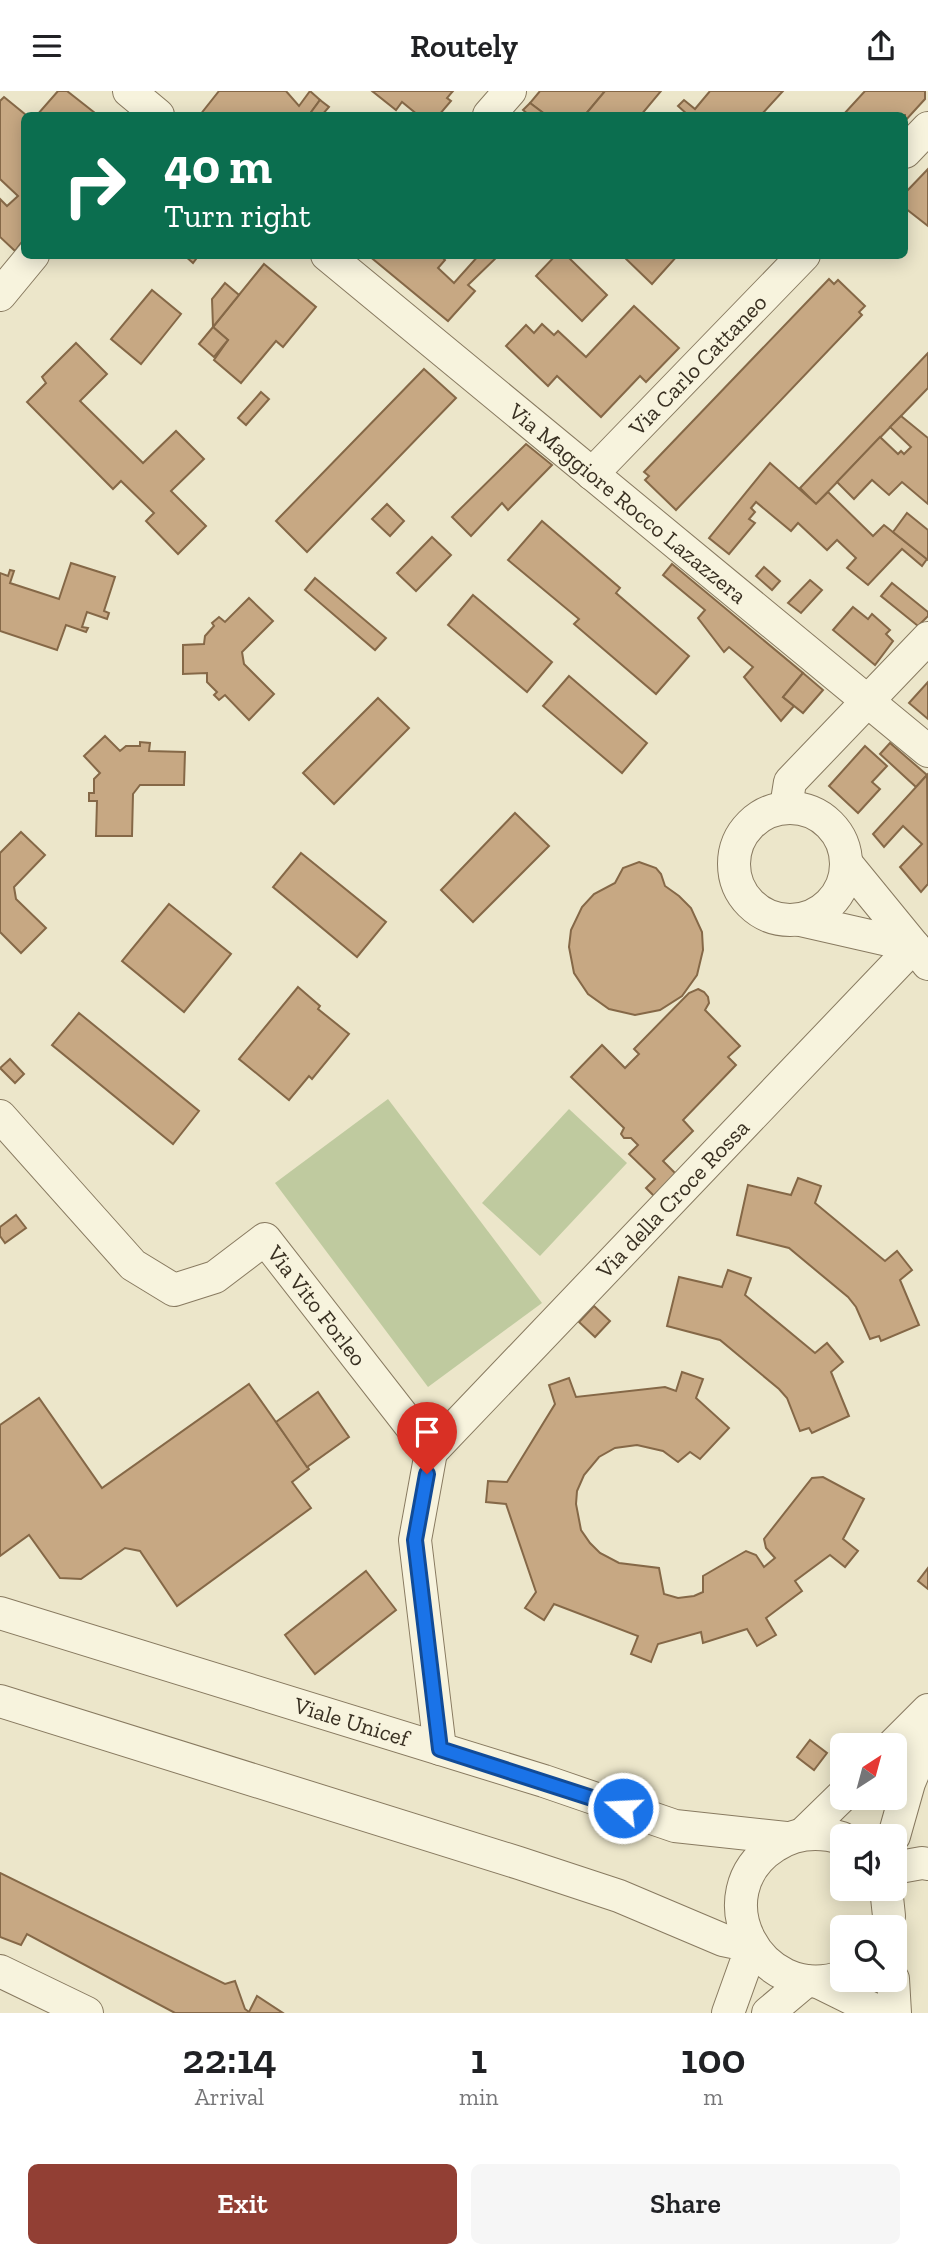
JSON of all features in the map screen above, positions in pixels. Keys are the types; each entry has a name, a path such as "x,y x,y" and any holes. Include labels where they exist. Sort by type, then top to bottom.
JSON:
{"street":[{"path":"129,91 158,108"},
{"path":"492,112 510,91"},
{"path":"908,149 928,128"},
{"path":"0,295 30,259"},
{"name":"Via Maggiore Rocco Lazazzera","path":"332,259 928,751"},
{"name":"Via Carlo Cattaneo","path":"592,474 800,259"},
{"path":"786,807 790,782 928,638"},
{"path":"800,920 815,915 834,900 845,880 847,864 844,845 835,829 821,816 805,809 786,807 768,811 753,821 741,835 734,852 734,871 739,888 750,903 764,915 782,920 800,920 921,955"},
{"path":"847,864 921,955"},
{"name":"Via della Croce Rossa","path":"431,1452 921,955"},
{"name":"Via Vito Forleo","path":"0,1116 133,1265 174,1290 215,1277 265,1239 431,1452"},
{"path":"431,1452 415,1540 440,1749"},
{"name":"Viale Unicef","path":"0,1613 544,1781 675,1826 795,1836 830,1834"},
{"path":"0,1702 519,1863 619,1896 723,1940 752,1946"},
{"path":"905,1733 928,1710"},
{"path":"897,1824 909,1783 928,1737"},
{"path":"830,1806 795,1836 765,1852 749,1873 741,1897 742,1923 752,1946 766,1963 785,1975 822,1980 881,2013"},
{"path":"907,1866 928,1864"},
{"path":"728,2013 752,1946"},
{"path":"0,1971 87,2013"},
{"path":"768,2013 822,1980"},
{"path":"894,1992 895,2013"}],"green space":[{"path":"388,1099 542,1303 428,1387 275,1183"},
{"path":"569,1109 627,1163 540,1256 482,1203"}],"building":[{"path":"58,91 67,91 94,112 40,112"},
{"path":"219,91 286,91 299,106 310,91 320,100 311,112 202,112"},
{"path":"372,91 453,91 447,98 451,101 442,112 414,112 402,102 396,110"},
{"path":"540,91 605,91 588,112 542,112 530,103"},
{"path":"605,91 661,91 644,112 588,112"},
{"path":"710,91 783,91 764,112 685,112 678,106 684,100 695,109"},
{"path":"865,91 925,91 925,99 908,118 908,112 846,112"},
{"path":"4,97 22,112 21,243 15,251 0,237 0,199 7,206 18,196 0,179 0,101"},
{"path":"320,100 329,107 325,112 311,112"},
{"path":"530,103 542,112 525,112 523,110"},
{"path":"928,169 928,226 908,210 908,190"},
{"path":"373,259 444,259 438,268 454,283 475,259 495,259 468,285 475,291 448,321"},
{"path":"552,259 570,259 607,295 582,321 536,276"},
{"path":"626,259 674,259 652,284"},
{"path":"264,264 316,307 283,347 276,341 241,383 214,360 228,340 213,327"},
{"path":"829,279 834,284 838,280 865,306 859,312 862,315 676,510 645,480 649,476 644,472"},
{"path":"225,283 239,295 213,327 212,299"},
{"path":"152,290 181,314 141,364 111,339"},
{"path":"634,306 679,348 646,382 640,376 601,417 557,376 548,386 506,346 526,325 534,333 542,324 554,335 558,331 586,357"},
{"path":"213,327 228,340 214,357 199,344"},
{"path":"76,343 107,374 80,401 143,463 176,431 204,459 171,491 206,526 178,554 146,521 154,513 121,481 113,489 27,402 46,383 42,377"},
{"path":"928,353 928,388 816,504 800,488"},
{"path":"424,369 456,398 307,552 276,521"},
{"path":"261,392 269,399 246,425 238,418"},
{"path":"901,416 928,438 928,504 902,482 889,495 872,480 854,499 837,482 880,437 898,454 901,451 904,454 911,447 890,427"},
{"path":"526,444 552,465 508,510 502,503 471,536 452,517"},
{"path":"770,463 816,504 828,492 873,536 884,525 927,559 922,566 902,549 868,585 847,568 856,558 837,540 827,550 798,523 791,531 756,502 751,508 755,512 749,519 755,523 729,554 709,538"},
{"path":"387,504 404,521 390,536 372,519"},
{"path":"907,513 928,530 928,560 893,532"},
{"path":"542,521 620,588 616,593 689,656 656,694 574,624 579,619 508,560"},
{"path":"432,537 451,555 416,591 397,573"},
{"path":"71,563 115,577 104,611 109,613 107,619 87,612 82,627 88,628 86,632 66,625 57,650 0,631 0,573 8,576 10,570 14,571 10,583 59,599"},
{"path":"672,564 803,673 783,697 794,706 781,721 744,677 753,667 729,647 724,652 698,618 705,610 663,575"},
{"path":"764,567 780,581 772,590 756,576"},
{"path":"315,578 386,638 375,650 305,590"},
{"path":"810,580 822,590 801,613 788,603"},
{"path":"892,583 928,612 928,616 918,626 881,596"},
{"path":"473,595 552,662 527,692 448,625"},
{"path":"249,598 273,621 242,652 244,664 274,694 249,720 225,695 219,700 214,695 217,692 207,682 207,673 183,674 183,645 204,644 205,636 214,626 212,623 219,617 225,622"},
{"path":"853,607 868,619 872,614 890,630 886,634 893,641 875,665 833,630"},
{"path":"803,673 823,690 803,713 783,697"},
{"path":"569,676 647,743 622,773 543,706"},
{"path":"928,682 928,719 909,703"},
{"path":"378,698 409,728 334,804 303,773"},
{"path":"105,736 120,751 126,746 140,746 140,742 150,743 149,751 185,752 184,785 140,785 133,794 132,836 96,836 97,801 89,801 89,793 94,793 94,779 100,773 84,756"},
{"path":"890,743 927,775 916,787 880,754"},
{"path":"865,746 887,766 872,782 880,789 858,813 829,786"},
{"path":"927,775 928,884 921,892 900,867 922,844 903,826 884,847 873,834"},
{"path":"515,813 549,846 473,922 441,890"},
{"path":"21,832 45,855 14,887 16,899 46,928 21,953 0,932 0,853"},
{"path":"301,853 386,922 357,957 273,887"},
{"path":"639,862 656,868 665,886 691,908 702,932 703,950 697,975 682,996 660,1010 635,1015 609,1009 588,994 574,973 569,947 571,930 582,907 594,894 615,883 623,868"},
{"path":"169,904 231,954 184,1012 122,961"},
{"path":"298,987 320,1006 318,1009 349,1034 312,1079 309,1076 289,1100 239,1059"},
{"path":"698,989 708,997 709,1003 705,1010 740,1046 728,1057 736,1065 683,1120 693,1131 663,1161 682,1180 660,1202 646,1188 655,1179 629,1154 638,1145 631,1138 624,1138 621,1134 624,1128 571,1077 602,1045 625,1068 639,1054 634,1049 689,993"},
{"path":"79,1013 199,1111 173,1144 52,1045"},
{"path":"10,1059 24,1074 15,1083 0,1068"},
{"path":"798,1178 821,1186 815,1203 885,1261 897,1251 912,1270 900,1280 919,1325 881,1341 879,1336 870,1339 856,1307 848,1297 789,1248 737,1235 748,1185 791,1195"},
{"path":"16,1215 26,1228 5,1243 0,1236 0,1227"},
{"path":"728,1270 751,1278 745,1295 815,1353 827,1343 843,1362 831,1372 849,1416 812,1433 809,1428 800,1431 787,1398 720,1340 667,1326 679,1277 722,1287"},
{"path":"594,1306 610,1321 595,1337 579,1322"},
{"path":"682,1372 703,1379 696,1398 729,1428 700,1459 690,1452 678,1462 663,1451 637,1445 615,1448 599,1457 584,1475 577,1491 576,1504 581,1530 600,1553 619,1563 659,1568 664,1594 678,1598 694,1596 703,1592 703,1576 746,1551 756,1555 764,1567 775,1558 766,1548 764,1539 812,1478 823,1477 864,1499 843,1539 858,1551 845,1567 830,1555 795,1581 802,1591 766,1618 776,1635 757,1646 747,1629 703,1643 701,1632 658,1644 651,1662 631,1654 638,1636 554,1604 544,1620 525,1608 536,1592 506,1504 486,1502 488,1481 507,1482 555,1404 549,1385 569,1378 576,1397 665,1387 676,1391"},
{"path":"249,1384 309,1469 292,1482 311,1508 177,1606 140,1551 125,1548 81,1579 60,1578 29,1535 0,1556 0,1425 39,1398 102,1488"},
{"path":"318,1392 349,1437 307,1467 276,1422"},
{"path":"928,1568 928,1589 918,1581"},
{"path":"366,1571 396,1610 315,1674 285,1635"},
{"path":"810,1740 827,1753 814,1770 797,1757"},
{"path":"0,1873 225,1984 235,1981 245,2009 249,2012 257,1996 283,2013 175,2013 27,1934 21,1945 0,1937"}],"route":[{"path":"427,1474 415,1540 440,1749 623,1808"}]}
